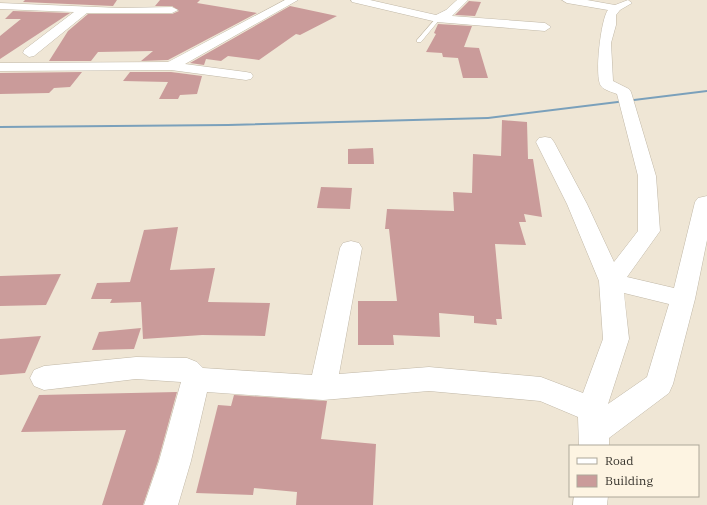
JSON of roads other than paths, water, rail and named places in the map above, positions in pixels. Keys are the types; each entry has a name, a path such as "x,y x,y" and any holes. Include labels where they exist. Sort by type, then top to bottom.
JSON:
{"street":[{"path":"171,66 293,0"},
{"path":"356,0 438,19 545,27"},
{"path":"438,19 450,12 463,0"},
{"path":"566,0 622,4"},
{"path":"611,281 637,249 649,231 647,176 635,137 627,101 624,92 607,84 606,81 605,43 610,25 610,15 622,4"},
{"path":"0,6 172,10"},
{"path":"29,53 85,9"},
{"path":"0,67 171,66 246,76"},
{"path":"545,142 577,204 611,281 616,339 594,429"},
{"path":"594,429 659,384 683,299 705,202"},
{"path":"323,388 351,248"},
{"path":"611,281 683,299"},
{"path":"44,378 136,368 187,370 196,379 323,388 429,379 541,388 594,429"},
{"path":"161,505 175,461 196,379"}],"lane":[{"path":"419,41 438,19"}],"waterway":[{"path":"0,127 228,125 488,118 707,91"}]}
